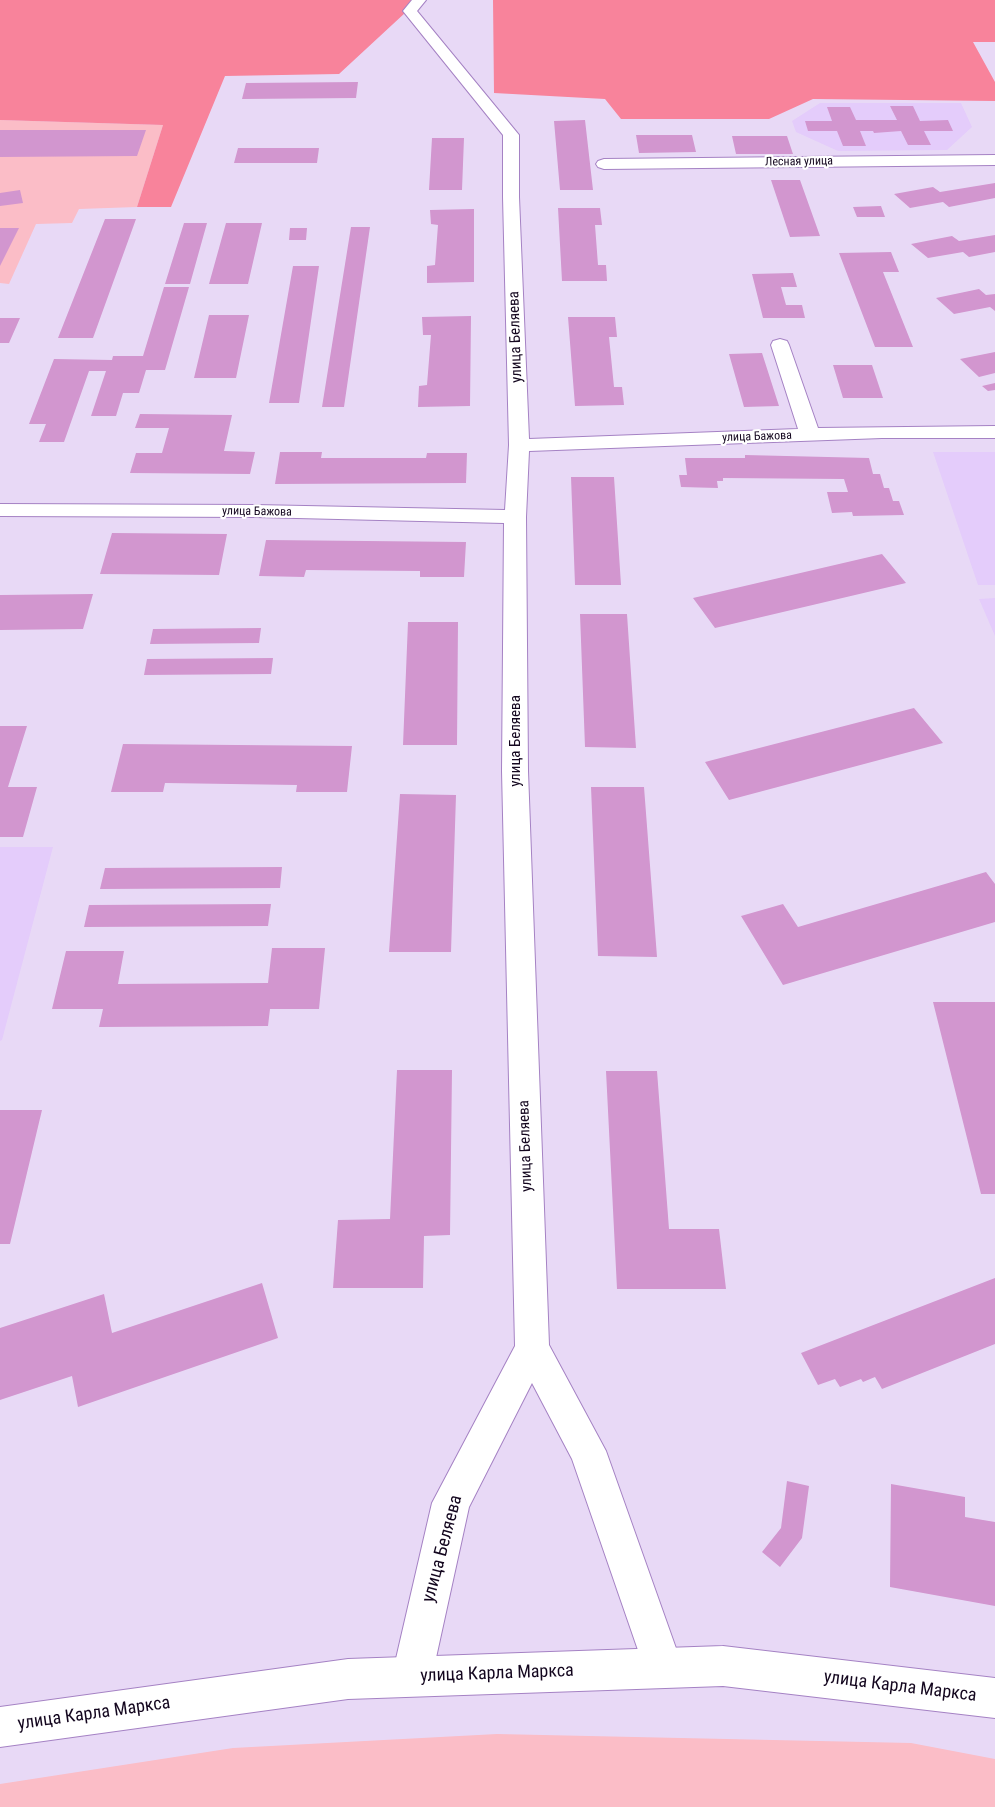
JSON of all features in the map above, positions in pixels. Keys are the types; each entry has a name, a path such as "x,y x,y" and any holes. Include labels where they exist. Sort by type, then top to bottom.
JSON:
{"street":[{"name":"улица Беляева","path":"419,0 410,11 512,135 510,197 519,446 515,517 515,771 532,1348 588,1452 664,1668"},
{"name":"Лесная улица","path":"604,164 995,160"},
{"path":"780,345 810,435"},
{"name":"улица Бажова","path":"519,446 810,435 995,432"},
{"name":"улица Бажова","path":"0,510 255,511 515,517"},
{"name":"улица Беляева","path":"412,1676 451,1503 532,1348"},
{"name":"улица Карла Маркса","path":"0,1727 348,1679 723,1666 995,1698"}],"shaded area":[{"path":"0,0 419,0 339,74 225,76 171,207 137,207 163,125 0,120"},
{"path":"493,0 995,0 995,42 973,42 995,82 995,101 813,99 769,119 621,119 605,99 494,93"},
{"path":"820,103 961,103 972,127 947,150 838,151 796,132 792,121"},
{"path":"0,120 163,125 137,207 79,209 72,223 36,224 9,284 0,283"},
{"path":"933,452 995,452 995,585 978,585"},
{"path":"995,598 995,636 979,599"},
{"path":"0,847 53,847 2,1040 0,1041"},
{"path":"497,1734 911,1743 995,1759 995,1807 0,1807 0,1784 233,1748"}],"building":[{"path":"358,82 356,98 242,99 246,83"},
{"path":"890,106 913,106 920,121 948,120 953,131 924,131 931,145 908,145 901,131 874,133 873,131 860,131 866,146 843,146 837,131 808,131 805,121 832,121 827,107 850,107 856,120 897,120"},
{"path":"585,120 593,190 560,190 554,121"},
{"path":"0,130 146,130 137,156 0,157"},
{"path":"636,135 692,135 696,152 639,153"},
{"path":"732,136 787,136 793,154 736,154"},
{"path":"432,138 464,138 462,190 429,190"},
{"path":"238,148 319,148 317,163 234,163"},
{"path":"771,180 800,180 820,236 790,237"},
{"path":"995,183 995,198 949,207 943,202 910,208 894,194 933,187 940,192"},
{"path":"20,190 23,203 0,206 0,193"},
{"path":"881,206 885,217 857,217 853,207"},
{"path":"558,208 600,208 602,225 595,225 598,265 606,265 607,281 562,281"},
{"path":"474,209 474,282 427,283 427,266 435,265 438,225 431,224 430,210"},
{"path":"105,219 136,219 93,338 58,338"},
{"path":"184,223 207,223 190,284 165,284"},
{"path":"226,223 262,223 248,284 209,284"},
{"path":"351,227 370,227 344,407 322,407"},
{"path":"0,228 19,228 0,266"},
{"path":"290,228 307,228 306,240 289,240"},
{"path":"995,235 995,252 969,257 963,252 928,258 911,244 952,236 959,241"},
{"path":"891,252 899,272 883,272 913,347 875,347 839,253"},
{"path":"293,266 319,266 299,403 269,403"},
{"path":"793,273 797,287 781,287 786,305 802,305 805,318 763,318 752,274"},
{"path":"164,287 189,287 165,370 146,370 139,393 123,393 116,416 91,416 106,371 89,371 64,442 39,442 46,424 29,424 54,359 112,360 113,356 143,356"},
{"path":"979,289 986,295 995,294 995,311 990,307 954,314 936,298"},
{"path":"209,315 249,315 236,378 194,378"},
{"path":"471,316 470,406 418,407 419,386 427,385 431,335 423,335 422,317"},
{"path":"568,317 615,317 617,337 609,337 614,387 622,387 624,405 575,406"},
{"path":"0,318 20,318 9,343 0,343"},
{"path":"995,352 995,373 979,377 960,359"},
{"path":"762,353 779,406 744,407 729,354"},
{"path":"833,365 872,365 883,398 843,398"},
{"path":"995,383 995,390 988,391 982,386"},
{"path":"140,414 232,415 224,451 255,452 250,474 130,473 136,453 162,453 169,428 135,428"},
{"path":"280,452 322,452 321,458 426,458 427,453 467,453 466,483 275,484"},
{"path":"745,455 869,458 873,474 880,474 884,488 889,488 893,501 899,501 904,515 853,516 852,512 832,513 827,492 848,492 844,479 723,478 723,481 717,481 718,488 681,487 679,475 687,475 685,458 745,458"},
{"path":"571,477 614,477 621,585 575,585"},
{"path":"112,533 227,534 219,575 100,574"},
{"path":"266,540 466,542 464,577 420,577 420,571 306,570 304,577 259,576"},
{"path":"882,554 906,583 715,628 693,598"},
{"path":"93,594 83,629 0,630 0,595"},
{"path":"580,614 627,614 636,748 585,747"},
{"path":"408,622 458,622 457,745 403,745"},
{"path":"261,628 259,643 150,644 153,629"},
{"path":"273,658 271,674 144,675 147,659"},
{"path":"914,708 943,743 729,800 705,762"},
{"path":"0,726 27,726 8,787 37,787 23,837 0,837"},
{"path":"123,744 352,746 347,792 296,792 297,785 165,783 163,792 111,792"},
{"path":"591,787 644,787 657,957 598,956"},
{"path":"400,794 456,795 451,952 389,952"},
{"path":"282,867 280,888 100,889 105,868"},
{"path":"986,872 995,884 995,922 783,985 741,916 783,904 798,927"},
{"path":"271,904 268,926 84,927 89,905"},
{"path":"272,948 325,948 319,1009 270,1009 268,1026 99,1027 103,1009 52,1009 66,951 124,951 118,984 268,983"},
{"path":"933,1002 995,1002 995,1194 981,1194"},
{"path":"397,1070 452,1070 450,1235 424,1236 423,1288 333,1288 338,1220 390,1219"},
{"path":"606,1071 657,1071 669,1229 719,1229 726,1289 617,1289"},
{"path":"0,1110 42,1110 10,1244 0,1244"},
{"path":"995,1278 995,1344 882,1389 875,1377 863,1382 861,1379 840,1387 835,1379 818,1385 801,1353"},
{"path":"262,1283 278,1338 78,1407 72,1376 0,1400 0,1328 104,1294 112,1333"},
{"path":"787,1481 809,1486 802,1538 780,1567 762,1552 781,1528"},
{"path":"891,1484 965,1497 965,1517 995,1522 995,1606 890,1587"}]}
